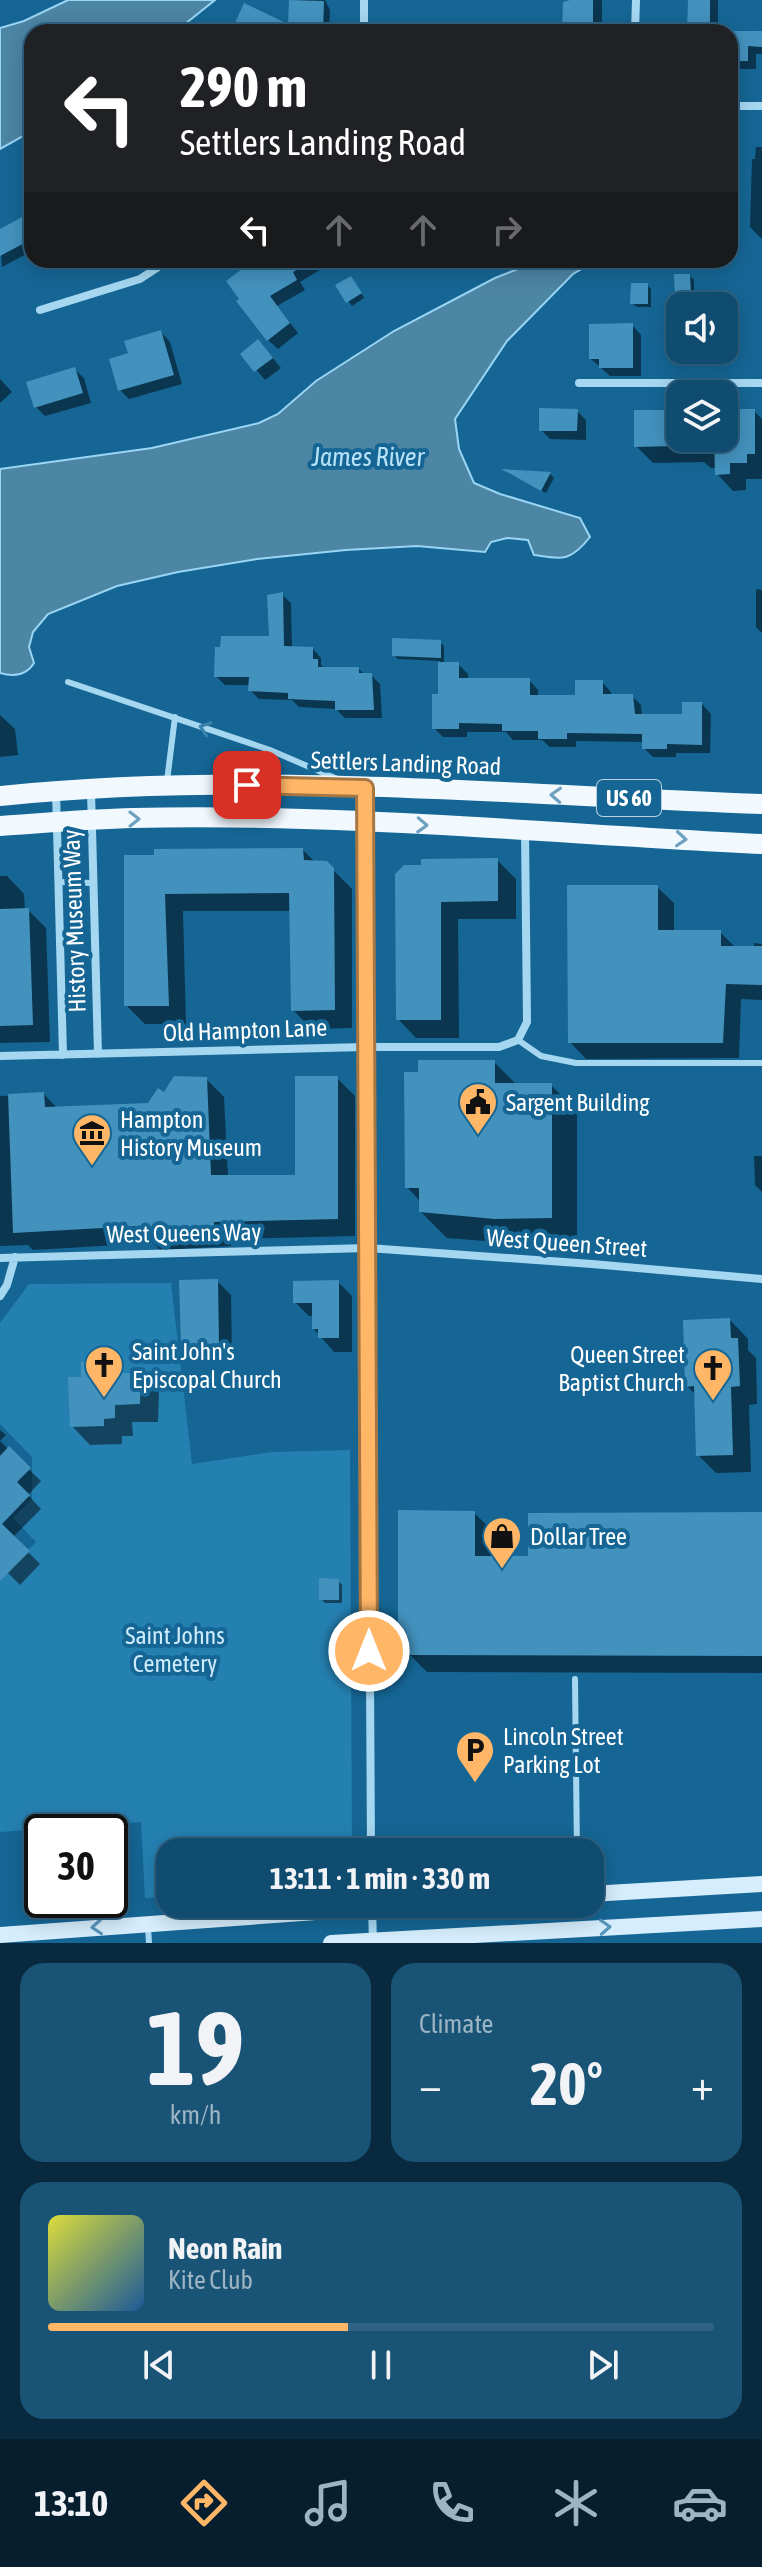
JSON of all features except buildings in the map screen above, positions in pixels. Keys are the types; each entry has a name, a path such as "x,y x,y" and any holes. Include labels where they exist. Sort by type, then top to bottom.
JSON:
{"main road":[{"name":"Settlers Landing Road","path":"0,796 166,784 360,787 762,804"},
{"name":"US 60","path":"0,826 92,820 208,818 525,829 762,844"}],"street":[{"path":"364,0 364,24"},
{"path":"635,24 636,0"},
{"path":"738,106 762,106"},
{"path":"40,310 140,279 157,268"},
{"path":"579,383 762,383"},
{"path":"360,787 364,823 371,1838"},
{"name":"History Museum Way","path":"91,788 98,1054"},
{"name":"History Museum Way","path":"56,790 63,1055"},
{"path":"518,1040 527,1022 525,829"},
{"name":"Old Hampton Lane","path":"0,1056 365,1047 499,1047 518,1040"},
{"name":"West Queens Way","path":"0,1258 368,1248"},
{"name":"West Queen Street","path":"368,1248 762,1279"},
{"path":"0,1296 7,1285 15,1257"},
{"path":"604,1893 762,1884"},
{"path":"0,1935 223,1918"},
{"path":"372,1918 373,1941"},
{"path":"331,1943 762,1919"}],"lane":[{"path":"68,682 270,750 360,787"},
{"path":"166,784 175,717"},
{"path":"58,882 93,883"},
{"path":"518,1040 541,1056 576,1063 762,1063"},
{"path":"575,1679 577,1838"},
{"path":"148,1924 149,1943"}],"green space":[{"name":"Saint Johns Cemetery","path":"171,1283 192,1464 272,1452 350,1450 352,1838 156,1838 156,1898 145,1898 141,1822 128,1823 128,1814 24,1814 24,1830 0,1832 0,1579 36,1542 13,1518 32,1499 32,1457 0,1424 0,1323 29,1284"}],"water":[{"path":"68,0 215,0 185,24 24,24 24,136 0,149 0,28 24,21"},
{"name":"James River","path":"521,268 583,268 573,274 507,341 455,419 459,449 474,483 580,518 590,537 577,551 559,558 534,555 528,540 507,538 491,542 485,552 417,546 346,550 257,559 178,572 117,586 48,614 33,632 29,647 34,663 31,667 19,674 0,673 0,469 152,448 259,423 278,414 316,381 394,331 495,278"}],"place":[{"name":"Sargent Building","path":"478,1136"},
{"name":"Hampton History Museum","path":"92,1167"},
{"name":"Saint John's Episcopal Church","path":"104,1399"},
{"name":"Queen Street Baptist Church","path":"713,1402"},
{"name":"Dollar Tree","path":"502,1570"},
{"name":"Lincoln Street Parking Lot","path":"475,1784"}],"route":[{"path":"247,785 365,788 369,1651"}]}
